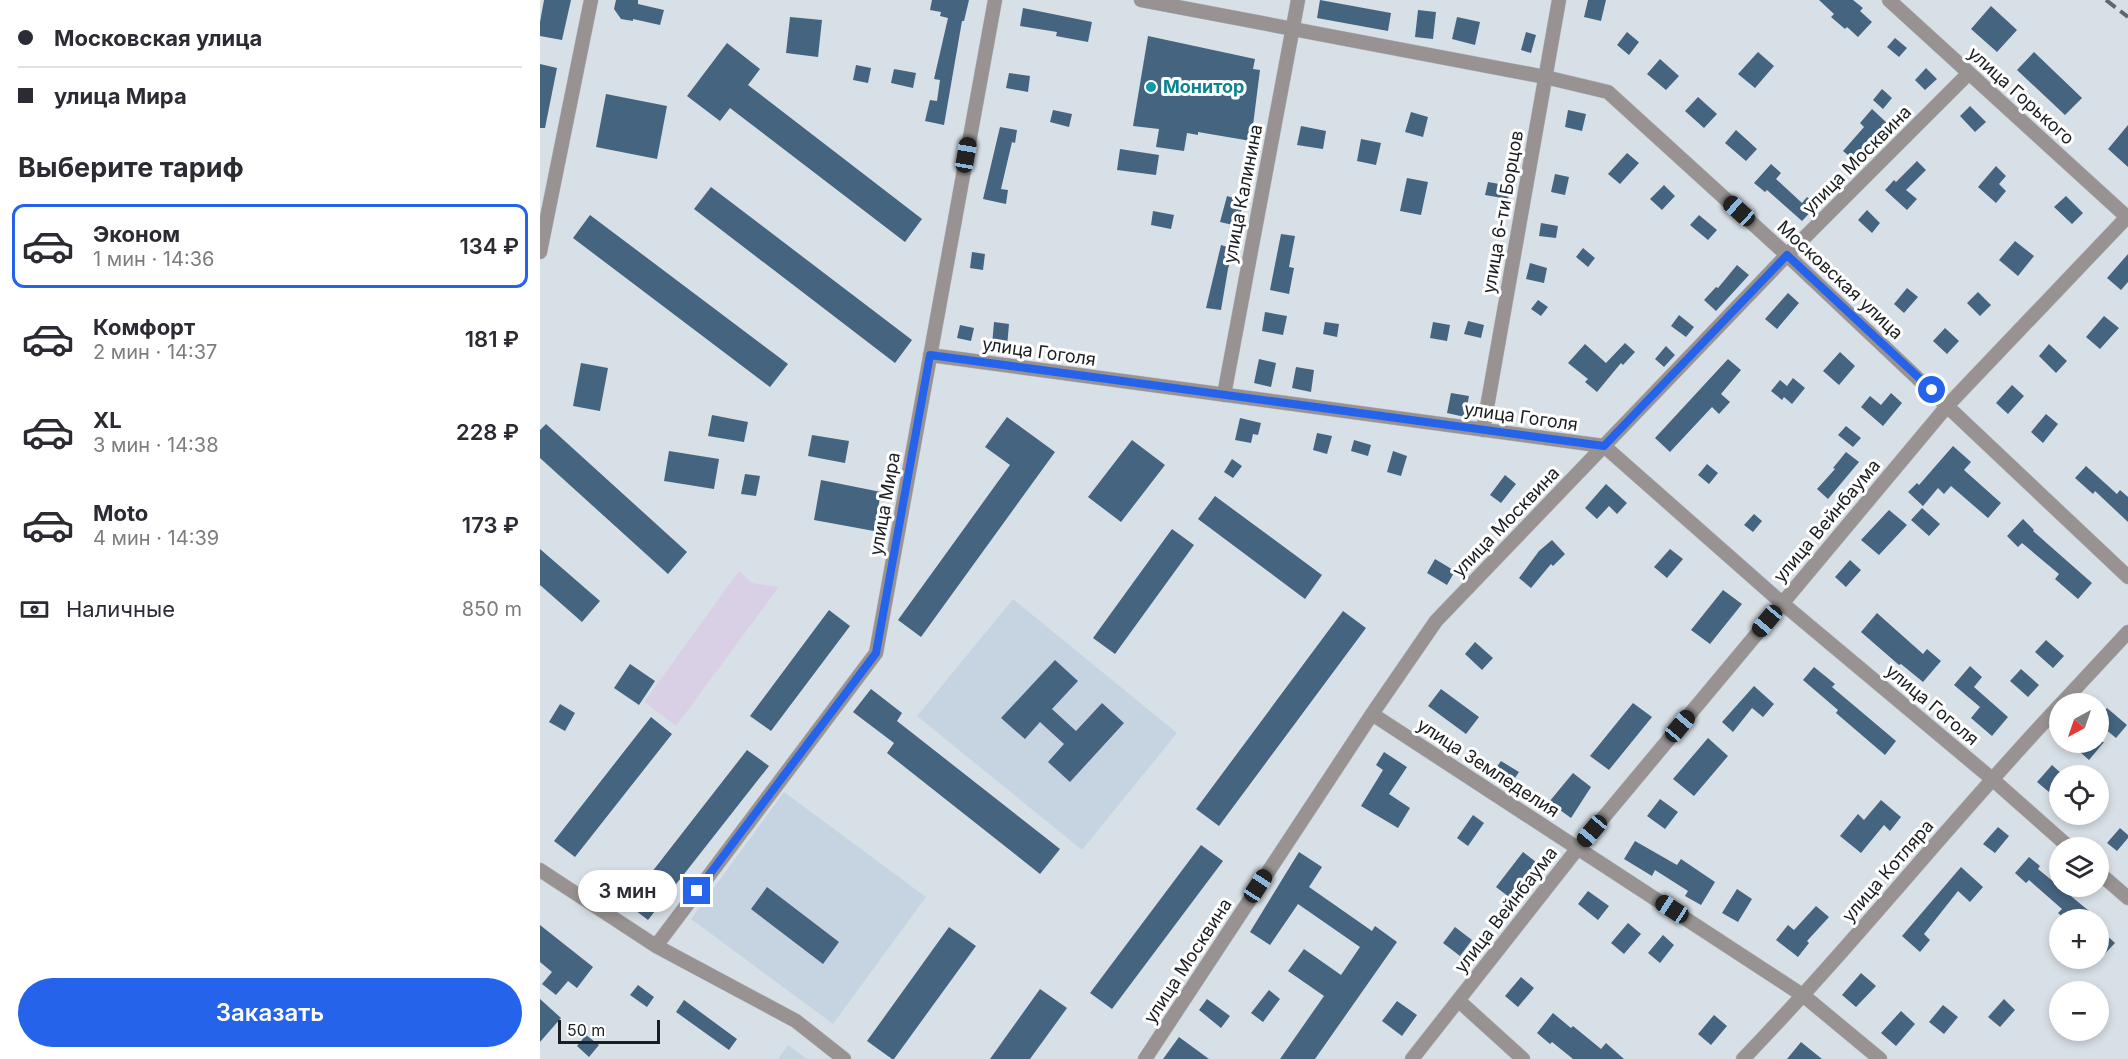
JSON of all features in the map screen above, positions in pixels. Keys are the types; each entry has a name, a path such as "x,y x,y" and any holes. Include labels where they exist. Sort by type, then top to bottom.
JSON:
{"street":[{"path":"540,252 591,0"},
{"name":"улица Мира","path":"656,946 876,653 994,0"},
{"name":"Московская улица","path":"1141,0 1545,77 1608,92 1948,405 2128,577"},
{"name":"улица Калинина","path":"1224,395 1298,0"},
{"name":"улица 6-ти Борцов","path":"1483,430 1559,0"},
{"name":"улица Горького","path":"1889,0 2128,217"},
{"name":"улица Москвина","path":"1145,1059 1372,714 1436,621 1787,255 1969,73"},
{"name":"улица Вейнбаума","path":"1412,1059 1578,848 1948,405 2128,217"},
{"name":"улица Гоголя","path":"930,355 1604,446 1782,603 1991,778 2058,837"},
{"name":"улица Котляра","path":"2070,693 2128,632"},
{"name":"улица Земледелия","path":"1372,714 1804,996 1880,1059"},
{"name":"улица Котляра","path":"1743,1059 1804,996 1991,778 2049,716"},
{"path":"540,870 656,946 796,1021 844,1059"},
{"path":"2109,882 2128,898"},
{"path":"1459,1001 1523,1059"}],"shaded area":[{"path":"739,571 752,583 779,587 676,726 644,702"},
{"path":"1013,599 1177,733 1082,850 917,716"},
{"path":"784,792 926,897 833,1024 691,919"},
{"path":"788,1045 807,1059 778,1059"}],"building":[{"path":"544,0 571,0 562,40 540,36"},
{"path":"616,0 638,0 638,4 664,10 660,25 633,19 633,21 621,19 614,9"},
{"path":"932,0 969,0 964,21 962,21 944,125 925,121 930,100 937,101 940,80 934,79 948,18 940,16 941,12 930,10"},
{"path":"1320,0 1391,13 1388,31 1317,18"},
{"path":"1588,0 1606,0 1601,21 1584,17"},
{"path":"1819,0 1853,0 1863,8 1860,11 1872,22 1858,37 1831,17 1834,14"},
{"path":"1991,6 2017,30 1997,52 1971,29"},
{"path":"1023,8 1092,22 1088,42 1056,36 1057,32 1020,26"},
{"path":"1418,10 1436,12 1433,39 1415,37"},
{"path":"790,17 822,20 818,57 786,53"},
{"path":"1457,17 1480,22 1475,45 1452,39"},
{"path":"1526,32 1536,35 1531,53 1521,50"},
{"path":"1627,32 1639,42 1629,55 1617,45"},
{"path":"1148,36 1255,59 1253,69 1260,70 1251,141 1198,132 1198,135 1187,133 1184,151 1156,147 1159,129 1133,126"},
{"path":"1895,38 1907,48 1899,57 1887,47"},
{"path":"727,43 760,69 748,85 922,219 905,242 730,108 720,121 687,96"},
{"path":"1758,52 1774,66 1755,88 1738,74"},
{"path":"2034,52 2082,98 2065,115 2017,70"},
{"path":"1660,59 1679,76 1666,90 1647,74"},
{"path":"540,64 557,68 545,128 540,128"},
{"path":"856,65 871,68 868,83 853,80"},
{"path":"1926,68 1937,79 1925,90 1915,80"},
{"path":"894,69 916,73 913,88 891,83"},
{"path":"1009,73 1030,76 1028,92 1006,88"},
{"path":"1882,89 1892,98 1883,109 1873,100"},
{"path":"606,94 667,106 657,159 596,147"},
{"path":"1698,97 1717,114 1704,128 1685,111"},
{"path":"1970,106 1986,122 1975,132 1960,116"},
{"path":"1872,109 1887,123 1855,161 1843,151 1864,127 1860,123"},
{"path":"1053,110 1072,114 1069,127 1050,122"},
{"path":"1568,110 1586,114 1582,131 1565,127"},
{"path":"1411,112 1428,117 1423,137 1405,132"},
{"path":"2128,125 2128,167 2108,149"},
{"path":"1301,126 1326,131 1323,149 1297,145"},
{"path":"1000,127 1017,130 1001,189 1008,190 1006,204 983,199"},
{"path":"1736,130 1757,149 1746,161 1725,143"},
{"path":"1361,139 1381,143 1376,165 1357,161"},
{"path":"1120,149 1159,155 1156,175 1117,170"},
{"path":"1627,153 1639,163 1620,184 1608,174"},
{"path":"1917,161 1926,170 1906,190 1917,199 1907,210 1885,190"},
{"path":"1771,164 1781,173 1776,179 1802,203 1807,197 1817,205 1802,221 1767,190 1765,192 1754,183"},
{"path":"1996,166 2006,176 1999,184 2006,191 1996,203 1978,187"},
{"path":"1555,174 1569,177 1565,195 1551,192"},
{"path":"1407,178 1428,182 1421,215 1400,211"},
{"path":"1488,182 1511,186 1508,199 1485,195"},
{"path":"1664,185 1675,196 1662,210 1650,199"},
{"path":"711,187 912,340 895,363 694,209"},
{"path":"1227,196 1244,201 1237,226 1220,222"},
{"path":"2066,196 2083,213 2072,224 2054,207"},
{"path":"1867,210 1880,223 1872,233 1858,220"},
{"path":"1153,211 1174,215 1171,229 1151,225"},
{"path":"590,215 788,364 770,387 573,238"},
{"path":"1699,215 1717,230 1708,240 1690,225"},
{"path":"1541,223 1558,226 1556,238 1539,236"},
{"path":"1281,234 1295,236 1289,267 1294,268 1289,294 1270,290"},
{"path":"2015,241 2034,256 2018,276 1999,260"},
{"path":"1221,245 1234,249 1221,310 1206,308"},
{"path":"1583,248 1595,258 1588,267 1576,257"},
{"path":"972,252 985,254 983,270 970,268"},
{"path":"2128,254 2128,282 2121,290 2107,278"},
{"path":"1530,263 1547,268 1544,283 1526,279"},
{"path":"1737,265 1749,275 1716,311 1704,300 1716,287 1718,288"},
{"path":"1907,288 1918,297 1904,313 1894,304"},
{"path":"1978,292 1991,305 1980,316 1967,303"},
{"path":"1788,293 1799,303 1777,329 1765,319"},
{"path":"1538,300 1548,307 1541,316 1531,309"},
{"path":"1265,312 1287,316 1283,335 1262,331"},
{"path":"1679,315 1694,327 1686,337 1671,326"},
{"path":"2104,316 2119,328 2100,349 2086,337"},
{"path":"1468,321 1484,325 1481,338 1464,334"},
{"path":"994,322 1009,324 1007,347 992,345"},
{"path":"1325,322 1339,324 1337,337 1323,334"},
{"path":"1433,322 1450,325 1447,341 1430,338"},
{"path":"960,325 974,328 971,341 957,338"},
{"path":"1945,328 1959,341 1947,354 1933,341"},
{"path":"1625,343 1635,352 1623,365 1621,363 1597,392 1585,382 1588,379 1568,363 1585,344 1606,363"},
{"path":"2049,344 2067,361 2056,373 2039,356"},
{"path":"1666,346 1675,355 1664,367 1655,359"},
{"path":"1840,352 1855,366 1839,385 1823,371"},
{"path":"1259,359 1276,363 1271,387 1254,383"},
{"path":"1728,359 1741,370 1721,394 1730,402 1719,414 1712,407 1670,452 1655,438"},
{"path":"581,363 608,368 600,411 573,406"},
{"path":"1296,367 1314,370 1311,392 1292,388"},
{"path":"1793,378 1805,388 1792,404 1784,397 1782,400 1771,391 1780,380 1787,386"},
{"path":"2012,385 2024,396 2008,414 1996,403"},
{"path":"1451,393 1469,396 1465,417 1447,413"},
{"path":"1891,393 1902,403 1883,426 1861,407 1870,396 1881,405"},
{"path":"2046,414 2058,424 2043,443 2031,432"},
{"path":"712,415 748,422 744,442 708,436"},
{"path":"1007,417 1055,452 921,637 898,620 1010,465 985,447"},
{"path":"1240,418 1261,423 1258,435 1253,434 1251,443 1235,440"},
{"path":"546,424 687,552 668,574 540,458 540,430"},
{"path":"1846,426 1861,438 1853,447 1838,435"},
{"path":"1317,433 1332,436 1327,454 1313,450"},
{"path":"812,435 849,441 845,463 808,456"},
{"path":"1132,440 1165,465 1121,522 1088,497"},
{"path":"1354,440 1371,445 1368,456 1351,451"},
{"path":"1953,446 1971,462 1964,470 2001,503 1988,518 1951,486 1944,494 1938,488 1923,506 1908,492 1917,483 1919,485"},
{"path":"669,451 719,459 714,489 664,481"},
{"path":"1393,451 1407,456 1401,476 1387,472"},
{"path":"1846,452 1859,462 1828,499 1817,489 1835,469 1833,468"},
{"path":"1232,459 1242,466 1233,478 1224,472"},
{"path":"1707,464 1718,473 1709,484 1698,475"},
{"path":"2086,466 2117,494 2120,490 2128,497 2128,522 2095,491 2093,494 2075,478"},
{"path":"745,474 760,476 756,496 741,494"},
{"path":"1505,475 1516,484 1501,503 1490,495"},
{"path":"821,480 881,492 874,531 814,520"},
{"path":"1606,484 1627,503 1617,514 1609,506 1597,519 1585,508"},
{"path":"1215,496 1322,575 1305,599 1198,519"},
{"path":"1922,508 1940,524 1929,536 1911,520"},
{"path":"1889,510 1907,525 1879,555 1861,540"},
{"path":"1754,514 1762,521 1753,532 1744,525"},
{"path":"2023,519 2033,531 2092,583 2078,599 2055,579 2059,574 2022,543 2018,547 2007,536"},
{"path":"1172,529 1194,545 1115,654 1093,638"},
{"path":"1552,540 1565,554 1553,566 1551,564 1531,588 1519,578 1539,551"},
{"path":"540,549 600,601 582,622 540,585"},
{"path":"1670,549 1683,559 1667,578 1654,567"},
{"path":"1435,559 1455,571 1447,585 1427,573"},
{"path":"1850,560 1861,570 1846,587 1835,577"},
{"path":"1723,590 1742,604 1710,644 1691,630"},
{"path":"829,610 850,626 771,731 750,716"},
{"path":"1343,611 1366,628 1219,826 1196,809"},
{"path":"1877,613 1923,654 1927,649 1941,661 1923,682 1901,664 1899,665 1861,632"},
{"path":"2046,640 2064,656 2053,668 2035,652"},
{"path":"1475,642 1493,658 1482,670 1465,654"},
{"path":"1055,660 1078,681 1052,709 1076,731 1102,703 1124,723 1070,782 1048,762 1064,744 1040,722 1025,739 1001,718"},
{"path":"630,664 655,681 639,705 614,688"},
{"path":"1970,666 1982,677 1974,687 2008,717 1992,736 1971,718 1980,707 1954,685"},
{"path":"1814,667 1835,684 1832,687 1896,741 1885,755 1836,713 1838,710 1803,680"},
{"path":"2021,669 2039,685 2028,697 2010,681"},
{"path":"1754,686 1774,704 1763,717 1752,708 1733,732 1722,722"},
{"path":"871,689 902,713 897,721 1060,849 1040,874 887,753 894,743 853,712"},
{"path":"1441,689 1479,717 1466,734 1428,706"},
{"path":"1633,703 1652,717 1609,770 1590,756"},
{"path":"560,704 575,713 565,731 549,722"},
{"path":"2109,710 2127,725 2116,738 2109,732"},
{"path":"651,717 672,734 575,857 554,841"},
{"path":"1708,738 1728,756 1694,796 1673,779"},
{"path":"747,750 769,766 648,920 627,904"},
{"path":"1384,752 1407,767 1389,794 1410,808 1398,828 1361,806 1383,770 1376,765"},
{"path":"2081,753 2095,753 2089,760"},
{"path":"1501,761 1519,772 1511,784 1493,772"},
{"path":"2049,768 2049,792 2037,782"},
{"path":"1573,773 1591,787 1571,818 1549,802"},
{"path":"1660,799 1678,812 1665,829 1647,816"},
{"path":"1881,800 1901,817 1890,831 1884,825 1861,853 1840,836 1858,814 1864,820"},
{"path":"1473,815 1484,823 1468,846 1457,838"},
{"path":"1998,827 2009,836 1995,853 1983,844"},
{"path":"2120,828 2128,835 2117,851 2109,845 2109,841"},
{"path":"1635,841 1677,865 1681,859 1715,882 1701,905 1685,896 1688,891 1655,870 1652,876 1624,859"},
{"path":"1201,845 1223,861 1112,1009 1090,993"},
{"path":"1299,852 1322,867 1309,887 1372,931 1375,926 1397,942 1315,1059 1280,1059 1324,996 1288,971 1304,949 1341,975 1360,947 1298,904 1270,945 1250,932"},
{"path":"1523,852 1536,862 1509,897 1496,887"},
{"path":"2029,857 2049,878 2049,897 2072,897 2087,909 2062,909 2029,880 2026,883 2015,873"},
{"path":"1961,867 1983,887 1970,902 1958,891 1924,934 1930,940 1920,952 1902,936"},
{"path":"767,887 839,942 823,964 751,909"},
{"path":"1737,889 1752,899 1738,922 1722,913"},
{"path":"1588,891 1609,906 1598,920 1578,904"},
{"path":"1816,906 1829,917 1807,941 1809,943 1798,957 1776,940 1788,925 1794,930"},
{"path":"1628,923 1641,934 1624,954 1611,943"},
{"path":"540,925 593,967 577,988 568,981 556,995 542,984 552,972 540,962"},
{"path":"949,927 976,946 892,1059 867,1041"},
{"path":"1455,927 1472,940 1460,956 1443,943"},
{"path":"1663,935 1674,945 1660,963 1648,953"},
{"path":"2109,938 2115,943 2109,949"},
{"path":"1861,973 1876,986 1856,1007 1842,995"},
{"path":"1521,977 1534,988 1518,1007 1505,996"},
{"path":"638,985 654,997 647,1007 630,995"},
{"path":"1040,989 1067,1008 1030,1059 990,1059"},
{"path":"1269,990 1280,999 1263,1022 1251,1013"},
{"path":"540,999 561,1018 540,1042"},
{"path":"1207,999 1230,1016 1221,1028 1199,1010"},
{"path":"2004,999 2015,1010 2000,1027 1988,1017"},
{"path":"684,1000 737,1039 729,1050 676,1012"},
{"path":"1397,1001 1417,1015 1402,1036 1382,1021"},
{"path":"1943,1005 1958,1017 1944,1034 1929,1022"},
{"path":"1901,1011 1915,1024 1896,1046 1881,1033"},
{"path":"1553,1013 1601,1049 1606,1043 1624,1059 1573,1059 1537,1033"},
{"path":"1714,1015 1727,1026 1711,1045 1698,1034"},
{"path":"586,1035 599,1045 589,1057 577,1046"},
{"path":"1179,1037 1209,1059 1163,1059"},
{"path":"1801,1042 1822,1059 1787,1059"}],"railway":[{"path":"2106,0 2128,17"}],"place":[{"name":"Монитор","path":"1151,87"}],"route":[{"path":"697,891 876,653 930,355 1604,446 1787,255 1932,390"}]}
